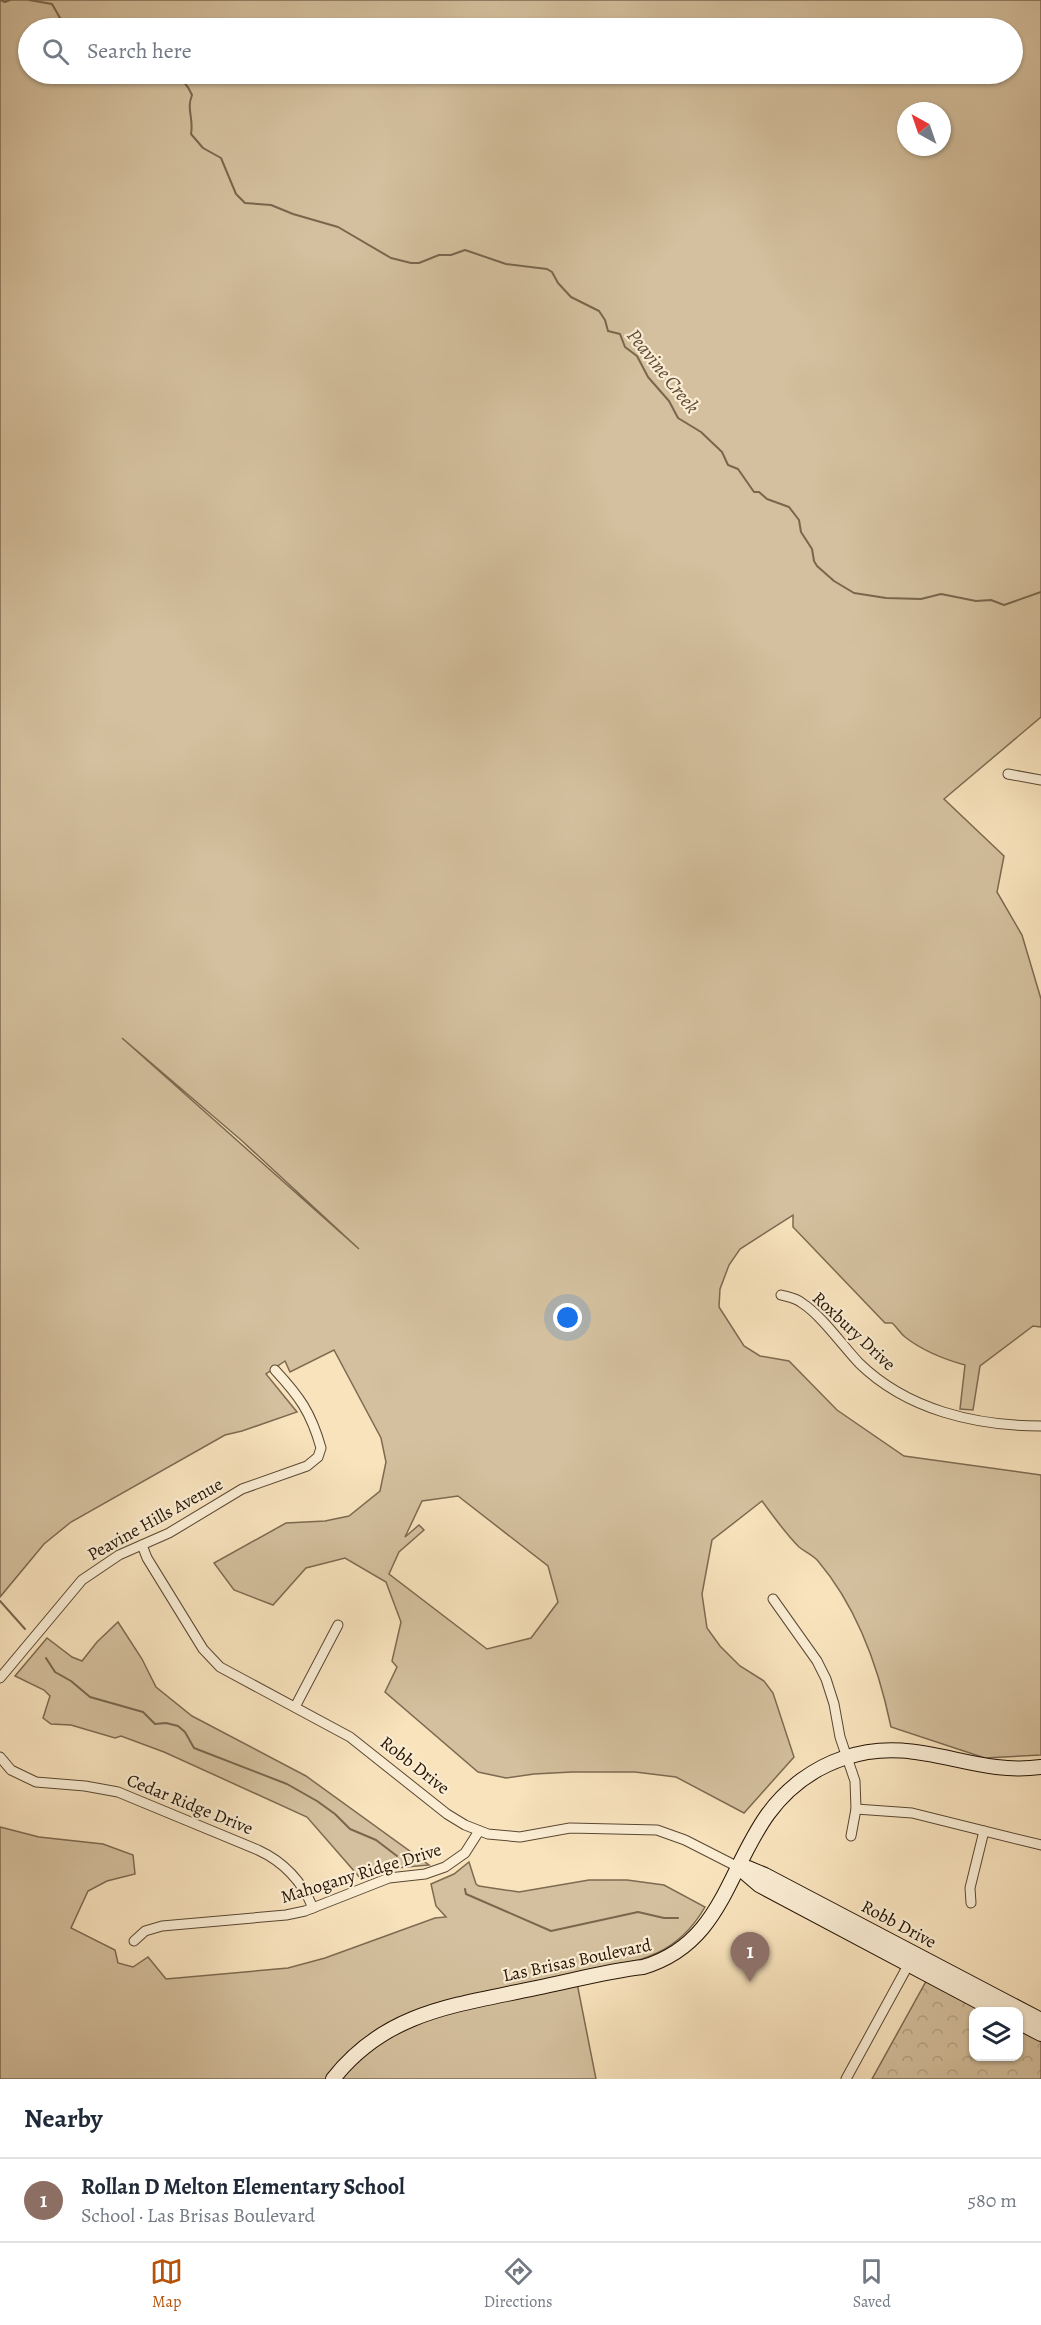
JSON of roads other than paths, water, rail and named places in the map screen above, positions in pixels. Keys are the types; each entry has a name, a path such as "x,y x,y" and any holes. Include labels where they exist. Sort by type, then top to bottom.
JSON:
{"street":[{"path":"1008,774 1041,780"},
{"name":"Roxbury Drive","path":"781,1295 802,1303 861,1364 880,1380 909,1398 936,1410 963,1418 1010,1425 1041,1426"},
{"name":"Peavine Hills Avenue","path":"0,1678 82,1580 119,1555 169,1533 233,1493 307,1466 318,1457 319,1442 305,1406 275,1370"},
{"name":"Robb Drive","path":"142,1545 147,1558 208,1657 226,1672 350,1737 447,1814 479,1831 500,1836 520,1837 570,1828 657,1830 685,1840 738,1867 748,1868 765,1875 990,2007"},
{"path":"773,1599 822,1669 837,1714 846,1757 855,1780 856,1809 850,1836"},
{"path":"295,1707 338,1625"},
{"name":"Las Brisas Boulevard","path":"333,2079 372,2040 387,2030 422,2014 643,1966 668,1958 684,1948 704,1928 716,1911 760,1826 780,1799 809,1775 846,1757 865,1752 901,1749 997,1767 1041,1767"},
{"name":"Cedar Ridge Drive","path":"0,1757 11,1770 36,1782 85,1786 118,1792 258,1850 276,1860 289,1871 307,1893 313,1908"},
{"path":"856,1809 912,1813 1041,1845"},
{"name":"Mahogany Ridge Drive","path":"134,1941 145,1931 154,1928 286,1915 313,1908 389,1878 425,1874 446,1867 465,1853 479,1831"},
{"path":"971,1903 970,1888 984,1831"},
{"path":"846,2079 911,1959"},
{"name":"Robb Drive","path":"911,1959 1041,2020"},
{"path":"1023,2025 1041,2034"}],"waterway":[{"name":"Peavine Creek","path":"0,0 5,2 10,0"},
{"name":"Peavine Creek","path":"29,0 52,4 60,18"},
{"name":"Peavine Creek","path":"185,84 192,95 191,134 203,148 221,158 236,194 245,203 271,205 338,227 391,258 411,263 419,263 439,255 451,255 465,250 506,264 547,269 552,272 558,283 571,297 599,311 608,331 620,334 625,347 637,356 648,377 669,401 678,418 701,432 722,452 728,465 738,469 754,492 759,492 767,499 789,507 799,520 801,532 812,549 817,566 834,581 854,593 886,598 921,599 941,594 976,601 991,600 1004,605 1041,592"},
{"path":"0,1601 25,1629"},
{"path":"46,1658 55,1672 71,1681 90,1697 143,1712 155,1724 166,1723 178,1726 185,1732 194,1748 287,1784 317,1801 350,1829 376,1840 397,1856"},
{"path":"465,1889 466,1894 551,1931 638,1912 664,1918 678,1918"}],"place":[{"name":"Rollan D Melton Elementary School","path":"750,1982"}]}
